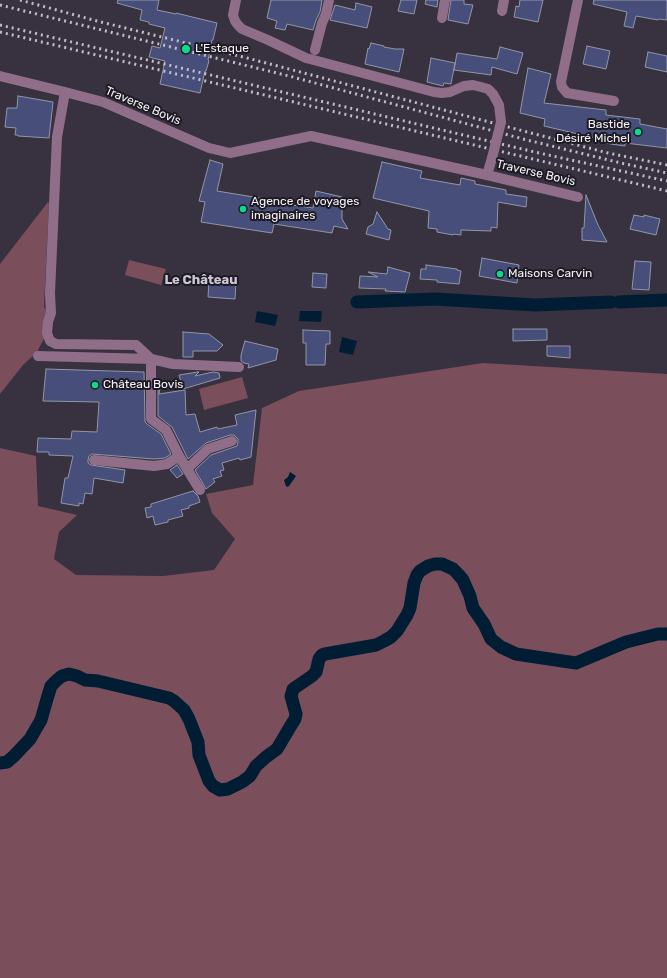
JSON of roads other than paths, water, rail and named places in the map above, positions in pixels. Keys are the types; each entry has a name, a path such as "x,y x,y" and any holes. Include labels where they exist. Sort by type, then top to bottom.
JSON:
{"street":[{"name":"Traverse Bovis","path":"236,0 233,15 238,25 306,58 434,92 450,92 464,86 473,85 488,89 493,94 499,105 501,122 487,175"},
{"path":"315,50 329,0"},
{"path":"442,18 445,0"},
{"path":"502,11 504,0"},
{"path":"578,0 561,82 562,87 567,93 614,101"},
{"name":"Traverse Bovis","path":"0,76 103,102 209,148 230,153 311,136 578,197"},
{"path":"65,92 56,144 50,293 51,313 47,333 50,341 56,344 136,345 150,359 151,419 166,430 179,456 200,490"},
{"path":"38,356 150,359 173,364 239,367"},
{"path":"187,470 208,449 232,441"},
{"path":"94,460 154,466 167,464 179,456"}],"water":[{"path":"257,311 278,315 275,326 255,322"},
{"path":"300,311 322,311 321,322 299,321"},
{"path":"342,337 357,341 353,355 339,352"},
{"path":"290,472 296,476 287,487 284,480 288,477"}],"waterway":[{"path":"357,302 435,299 535,305 611,302"},
{"path":"619,302 667,300"},
{"path":"0,763 7,762 30,739 41,720 51,686 62,676 69,674 85,680 98,681 169,698 174,701 184,710 189,719 198,742 199,755 209,781 213,786 220,790 228,789 250,776 256,766 277,749 295,719 296,714 291,696 293,689 316,672 319,659 322,655 376,645 391,637 397,631 410,608 414,583 417,575 428,566 435,564 442,564 453,569 458,574 463,580 470,596 473,608 484,624 491,639 501,647 516,654 576,663 626,642 658,634 667,634"}],"railway":[{"path":"20,0 608,153 667,165"},
{"path":"0,5 289,76 527,140 667,173"},
{"path":"0,25 539,153 667,181"},
{"path":"0,32 667,191"}],"place":[{"name":"L'Estaque","path":"186,49"},
{"name":"Bastide Désiré Michel","path":"638,132"},
{"name":"Agence de voyages imaginaires","path":"243,209"},
{"name":"Maisons Carvin","path":"500,274"},
{"name":"Château Bovis","path":"95,385"}],"district":[{"name":"Le Château","path":"201,280"}]}
